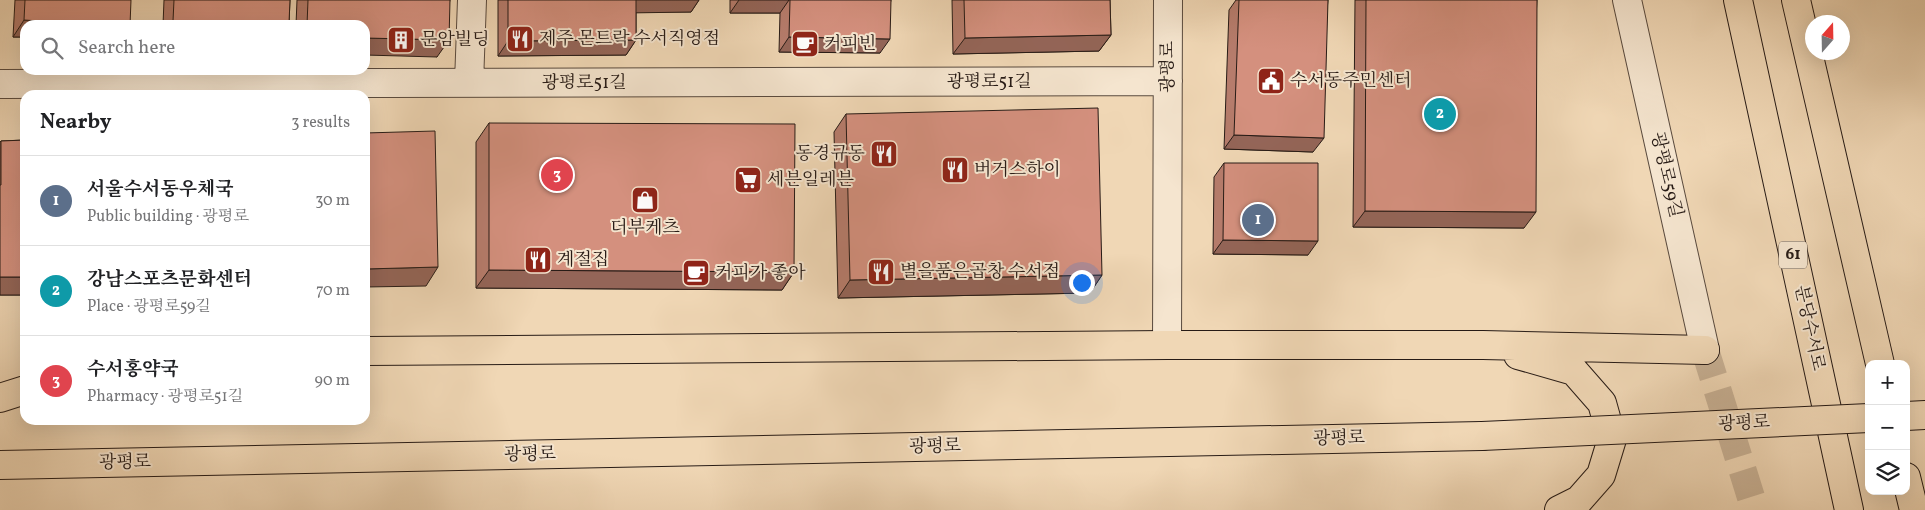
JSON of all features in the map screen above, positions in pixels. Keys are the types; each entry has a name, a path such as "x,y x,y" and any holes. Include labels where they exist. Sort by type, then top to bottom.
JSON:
{"main road":[{"name":"분당수서로","path":"1738,0 1849,510"},
{"path":"1796,0 1879,360"},
{"path":"370,351 1167,345 1483,345 1705,350"},
{"path":"1483,345 1574,371 1602,403 1612,439 1601,475 1579,500 1559,510"},
{"path":"0,398 20,392"},
{"path":"1910,416 1925,416"},
{"name":"광평로","path":"0,465 1482,436 1865,418"},
{"path":"1910,494 1914,510"}],"street":[{"path":"469,83 472,0"},
{"name":"광평로","path":"1167,345 1168,0"},
{"name":"광평로59길","path":"1627,0 1705,350"},
{"name":"광평로51길","path":"0,84 1168,81"}],"building":[{"path":"25,0 131,0 130,20 24,20"},
{"path":"174,0 290,0 289,20 173,20"},
{"name":"문암빌딩","path":"308,0 450,0 449,40 370,38 370,20 307,20"},
{"path":"508,0 636,0 636,40 508,41"},
{"path":"790,0 891,0 890,39 789,37"},
{"path":"964,0 1110,0 1111,35 965,38"},
{"name":"수서동주민센터","path":"1239,0 1328,0 1324,138 1234,135"},
{"path":"1366,0 1537,0 1536,212 1365,211"},
{"path":"1098,108 1102,275 850,280 846,114"},
{"path":"489,123 795,124 794,272 489,270"},
{"path":"435,131 438,267 370,269 370,133"},
{"path":"20,140 20,277 0,277 1,141"},
{"path":"1224,163 1318,163 1318,241 1223,240"}],"tunnel":[{"path":"1705,350 1755,510"}],"place":[{"name":"제주 몬트락 수서직영점","path":"520,39"},
{"name":"문암빌딩","path":"401,40"},
{"name":"커피빈","path":"805,44"},
{"name":"수서동주민센터","path":"1271,81"},
{"name":"강남스포츠문화센터","path":"1440,114"},
{"name":"동경규동","path":"884,154"},
{"name":"버거스하이","path":"955,170"},
{"name":"수서홍약국","path":"557,175"},
{"name":"세븐일레븐","path":"748,180"},
{"name":"더부케츠","path":"645,200"},
{"name":"서울수서동우체국","path":"1258,220"},
{"name":"계절집","path":"538,260"},
{"name":"별을품은곱창 수서점","path":"881,272"},
{"name":"커피가 좋아","path":"696,273"}]}
